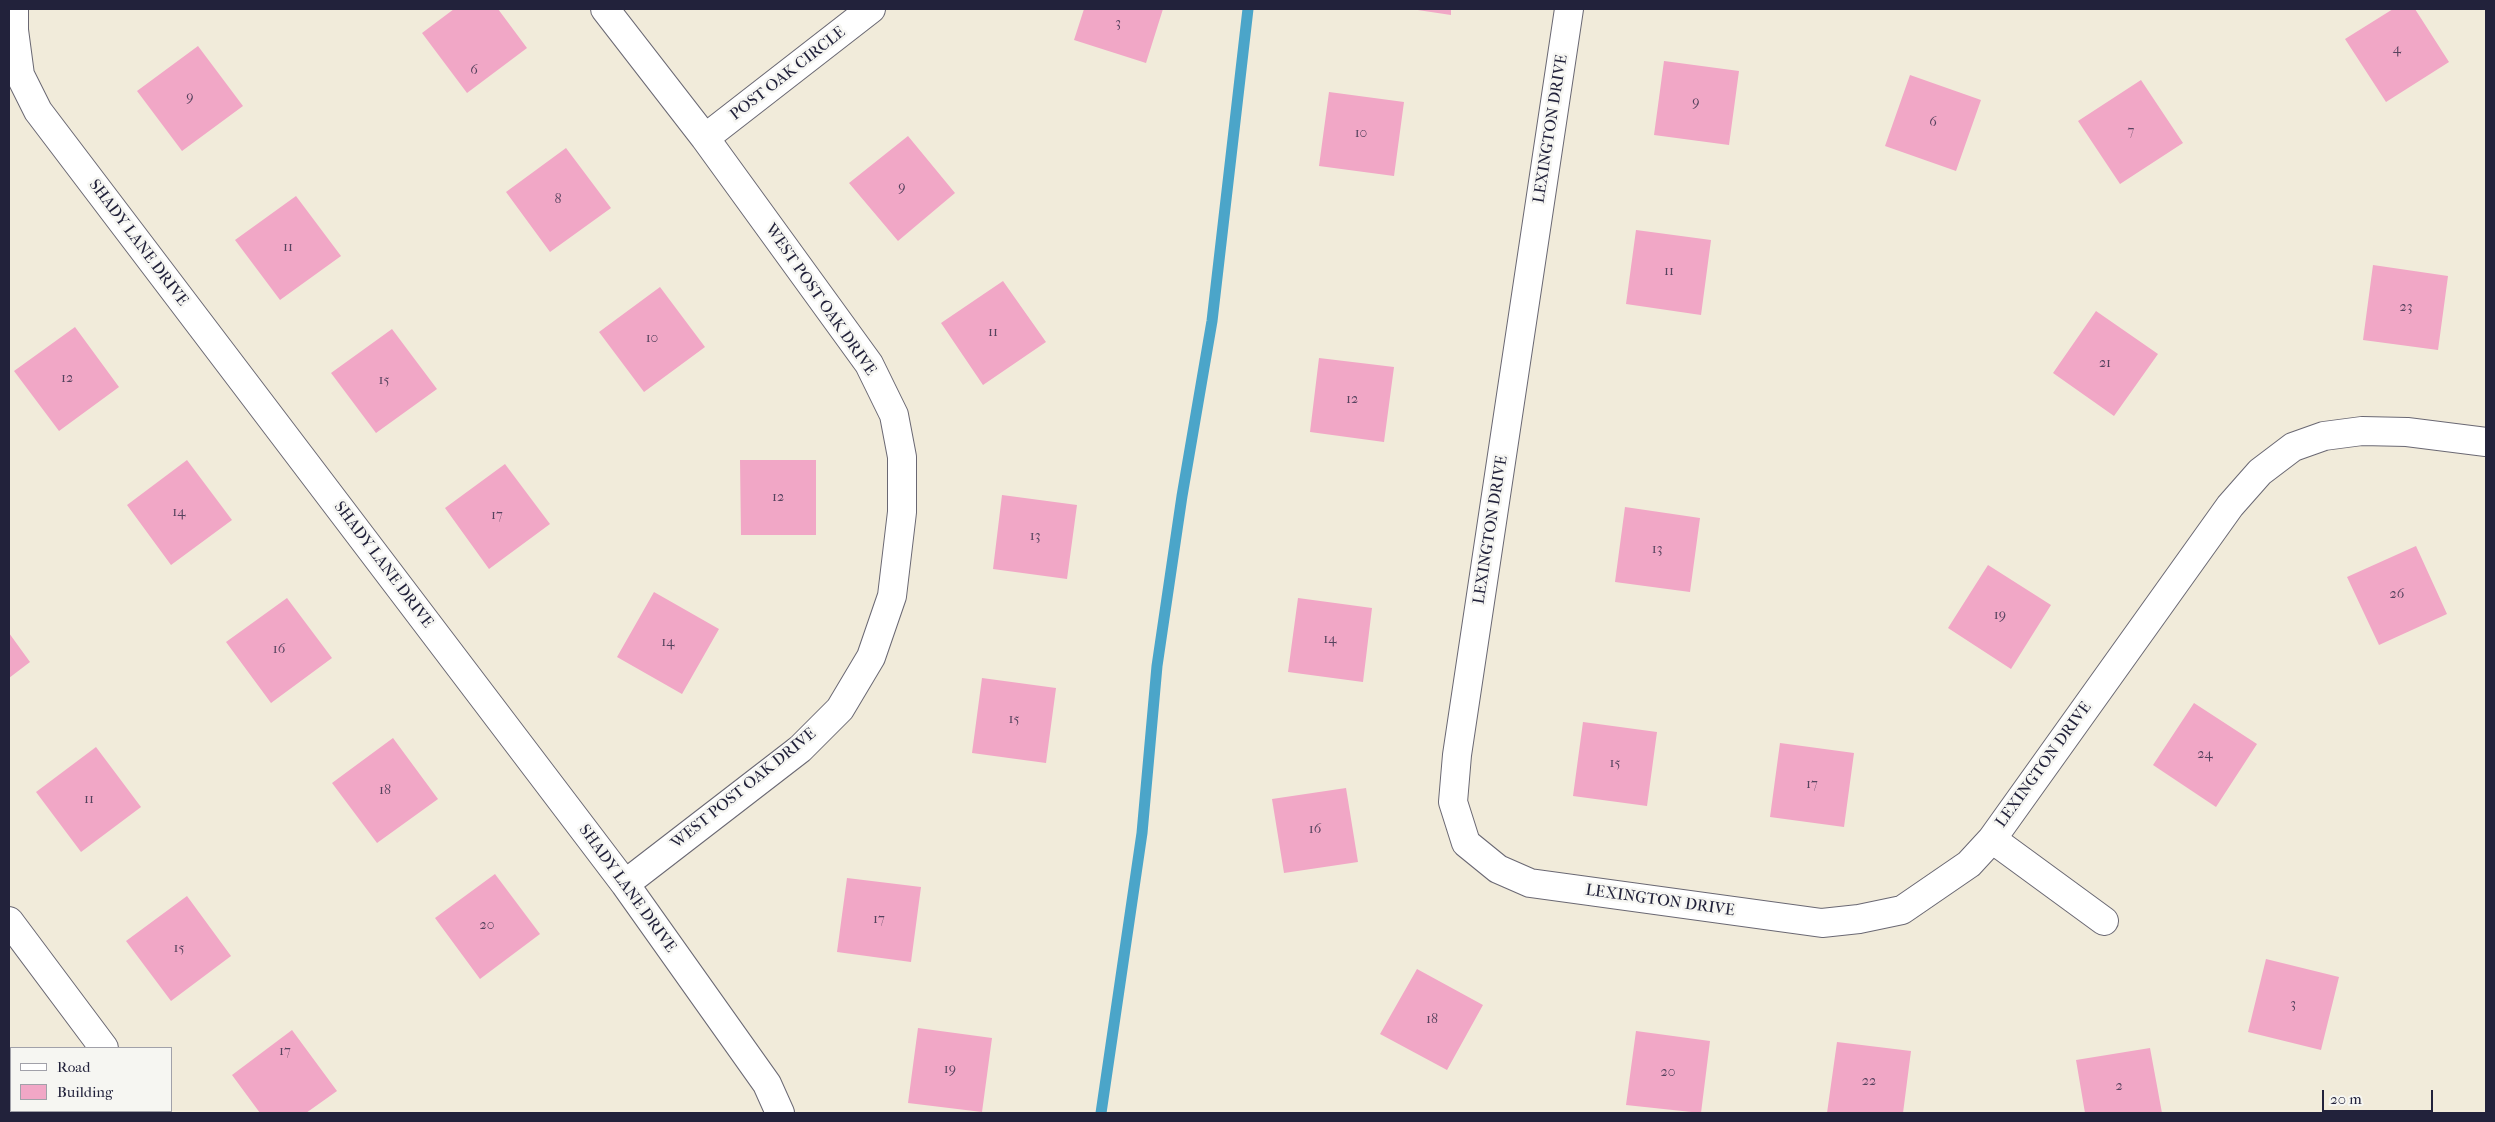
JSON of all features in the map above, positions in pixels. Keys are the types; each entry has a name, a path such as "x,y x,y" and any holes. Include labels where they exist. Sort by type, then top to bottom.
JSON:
{"street":[{"name":"SHADY LANE DRIVE","path":"14,9 14,77 64,146 625,884 768,1084 780,1113"},
{"name":"WEST POST OAK DRIVE","path":"605,9 705,138 869,364 894,415 902,457 902,512 892,596 871,657 840,709 800,749 625,884"},
{"name":"POST OAK CIRCLE","path":"705,138 871,9"},
{"name":"LEXINGTON DRIVE","path":"1569,9 1457,755 1453,802 1466,843 1498,869 1530,883 1822,923 1859,919 1902,910 1969,864 1992,839 2230,506 2260,472 2293,447 2324,436 2352,432 2407,432 2486,442"},
{"path":"1992,839 2104,921"},
{"path":"9,921 103,1047"}],"building":[{"path":"454,9 498,9 527,48 467,93 422,33"},
{"path":"1084,9 1163,9 1146,63 1074,40"},
{"path":"1411,9 1451,9 1451,15"},
{"path":"2393,9 2415,9 2449,62 2386,102 2345,39"},
{"path":"198,46 243,106 182,151 137,91"},
{"path":"1664,61 1739,71 1729,145 1654,135"},
{"path":"1910,75 1981,100 1956,171 1885,146"},
{"path":"2141,80 2183,143 2120,184 2078,121"},
{"path":"1329,92 1404,102 1394,176 1319,166"},
{"path":"908,136 955,193 898,241 849,183"},
{"path":"566,148 611,208 550,252 506,192"},
{"path":"296,196 341,256 280,300 235,240"},
{"path":"1636,230 1711,240 1701,315 1626,304"},
{"path":"2373,265 2448,276 2438,350 2363,340"},
{"path":"1003,281 1046,342 983,385 941,323"},
{"path":"660,287 705,347 644,392 599,332"},
{"path":"2096,311 2158,354 2114,416 2053,373"},
{"path":"75,327 119,387 59,431 14,371"},
{"path":"392,329 437,389 376,433 331,373"},
{"path":"1319,358 1394,367 1384,442 1310,432"},
{"path":"187,460 232,520 171,565 127,505"},
{"path":"740,460 816,460 816,535 741,535"},
{"path":"505,464 550,524 489,569 445,508"},
{"path":"1002,495 1077,505 1067,579 993,569"},
{"path":"1625,507 1700,518 1690,592 1615,582"},
{"path":"2416,546 2447,614 2379,645 2347,577"},
{"path":"1988,565 2051,605 2011,669 1948,628"},
{"path":"654,592 719,629 682,694 617,657"},
{"path":"287,598 332,658 271,703 226,642"},
{"path":"1298,598 1372,608 1363,682 1288,672"},
{"path":"9,633 30,662 9,678"},
{"path":"982,678 1056,688 1046,763 972,753"},
{"path":"2194,703 2257,744 2216,807 2153,765"},
{"path":"1583,722 1657,732 1647,806 1573,796"},
{"path":"393,738 438,799 377,843 332,783"},
{"path":"1780,743 1854,753 1844,827 1770,817"},
{"path":"96,747 141,807 81,852 36,792"},
{"path":"1346,788 1358,862 1284,873 1272,799"},
{"path":"495,874 540,934 480,979 435,918"},
{"path":"847,878 921,887 911,962 837,952"},
{"path":"187,896 231,956 171,1001 126,941"},
{"path":"2266,959 2339,977 2321,1050 2248,1032"},
{"path":"1417,969 1483,1005 1447,1070 1380,1034"},
{"path":"918,1028 992,1038 982,1112 908,1103"},
{"path":"292,1030 337,1091 306,1113 260,1113 232,1075"},
{"path":"1636,1031 1710,1041 1701,1113 1626,1105"},
{"path":"1837,1042 1911,1051 1903,1113 1827,1113"},
{"path":"2150,1048 2162,1113 2085,1113 2076,1060"},
{"path":"9,1105 10,1112 43,1113 9,1113"}],"waterway":[{"path":"1101,1113 1142,833 1157,666 1182,496 1212,321 1248,9"}]}
